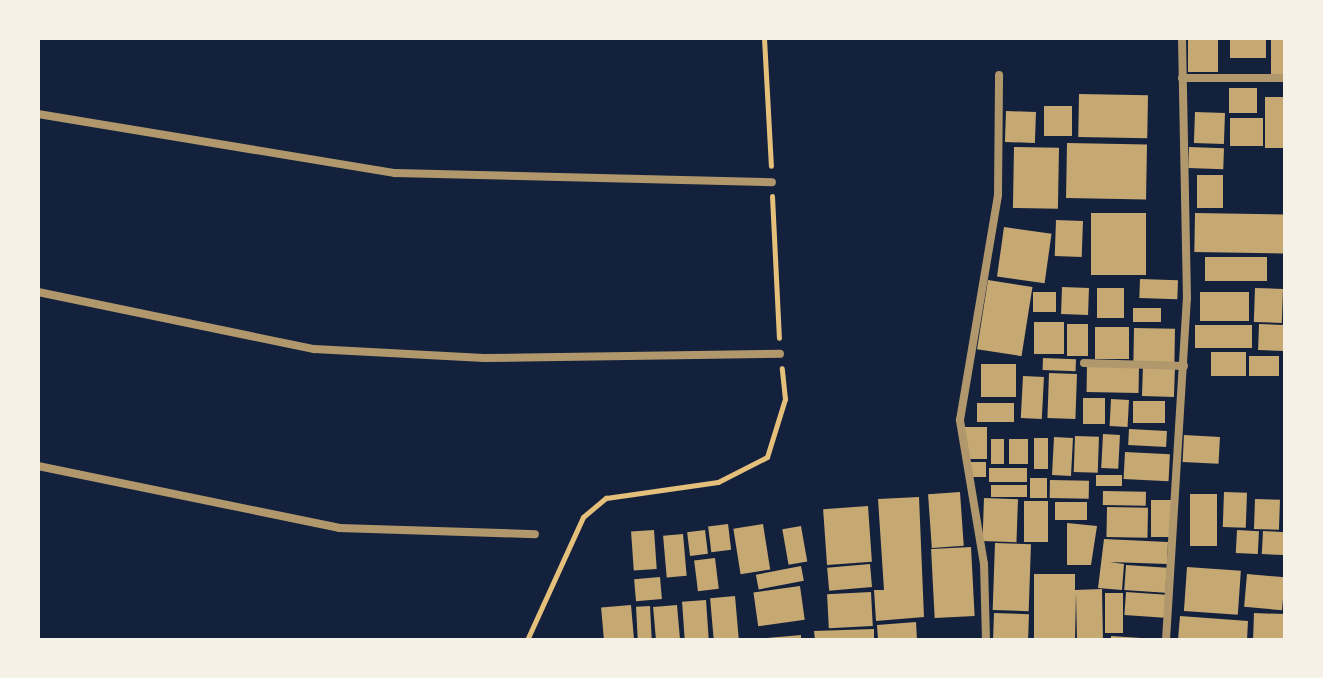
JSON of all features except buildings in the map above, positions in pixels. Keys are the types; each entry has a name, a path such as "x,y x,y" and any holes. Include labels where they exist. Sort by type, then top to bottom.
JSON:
{"street":[{"path":"1166,640 1184,366 1182,38"},
{"path":"986,640 984,564 960,420 998,195 999,75"},
{"path":"1182,78 1285,78"},
{"path":"38,114 395,173 772,182"},
{"path":"38,292 314,349 484,358 780,354"},
{"path":"1084,363 1184,366"},
{"path":"38,466 339,528 535,534"}],"path":[{"path":"527,640 583,517 606,498 718,482 767,457 785,399 764,38"}]}
